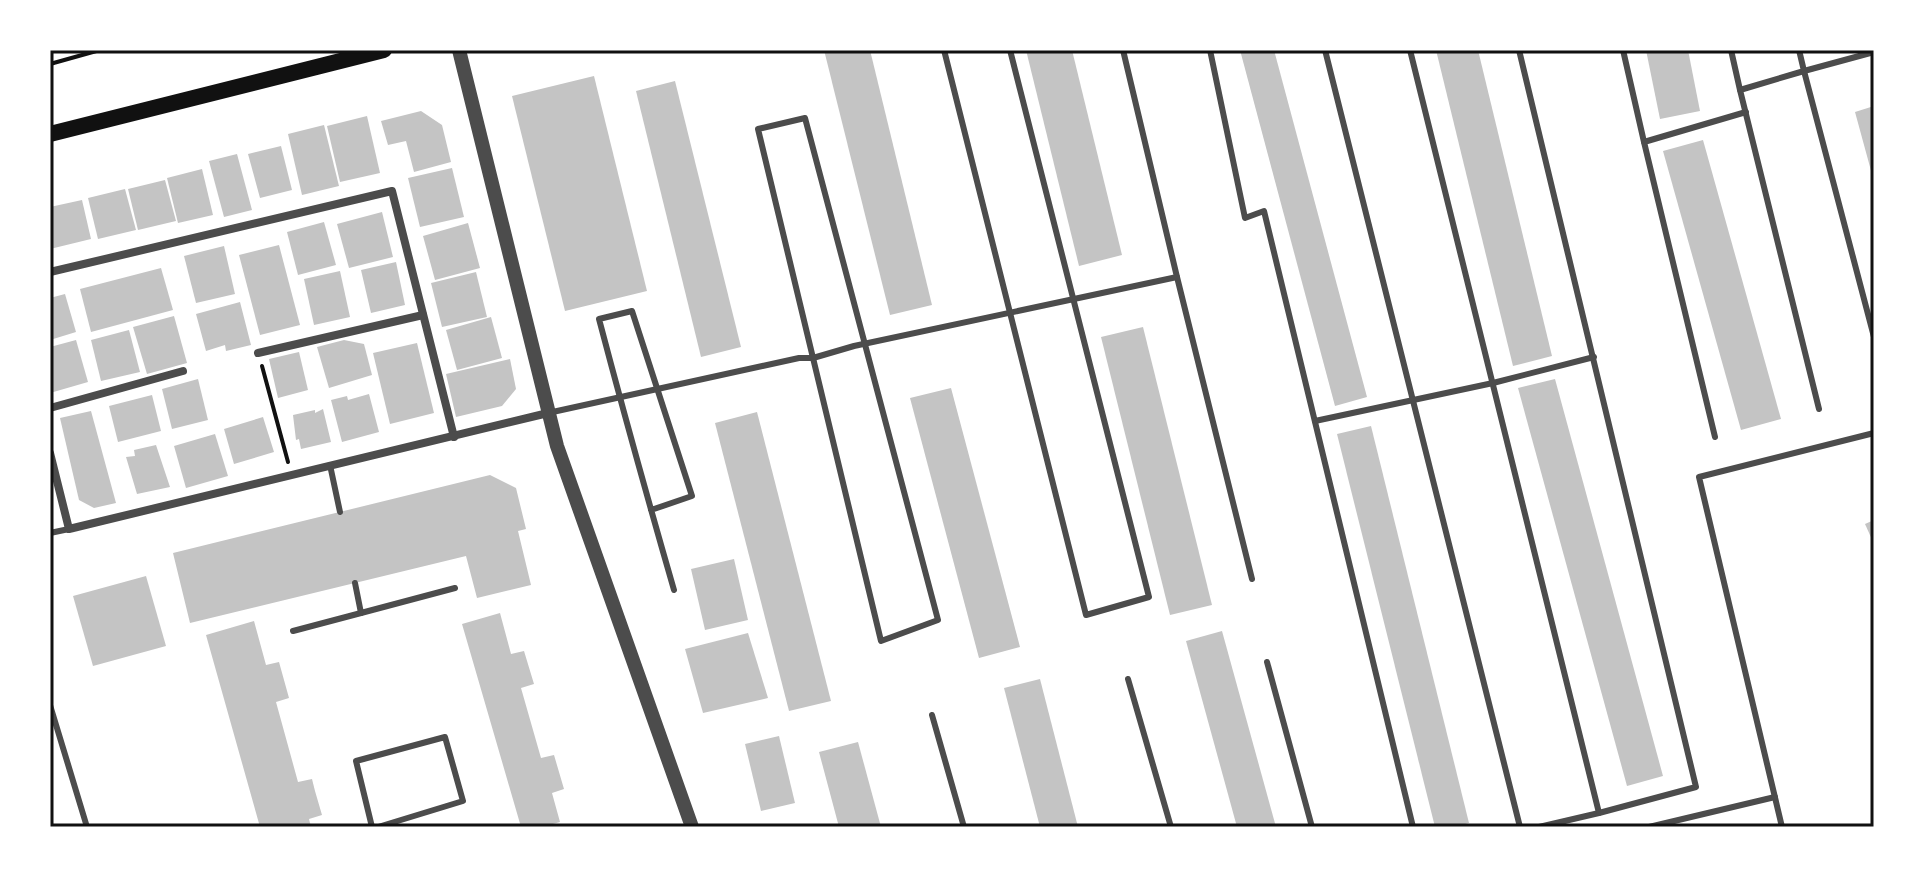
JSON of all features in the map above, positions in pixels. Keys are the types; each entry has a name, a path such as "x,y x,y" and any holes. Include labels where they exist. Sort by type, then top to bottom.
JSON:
{"main road":[{"path":"50,134 384,50"}],"street":[{"path":"459,50 557,446 692,827"},
{"path":"50,272 392,191 454,437"},
{"path":"258,353 423,315"},
{"path":"50,408 183,371"},
{"path":"50,453 69,529 548,413"}],"lane":[{"path":"944,50 1086,615 1149,597 1010,50"},
{"path":"1123,50 1252,579"},
{"path":"1210,50 1245,218 1264,211 1413,827"},
{"path":"1325,50 1520,827"},
{"path":"1410,50 1599,813"},
{"path":"1519,50 1696,787 1539,827"},
{"path":"1623,50 1715,437"},
{"path":"1731,50 1819,409"},
{"path":"1799,50 1874,337"},
{"path":"1740,90 1874,52"},
{"path":"1644,142 1746,112"},
{"path":"805,118 865,345 938,620 881,641 758,129 805,118"},
{"path":"548,413 1177,277"},
{"path":"651,510 692,496 632,311 599,319 619,397 651,510 674,590"},
{"path":"1315,421 1493,383 1594,357"},
{"path":"1782,827 1699,477 1874,433"},
{"path":"330,465 340,512"},
{"path":"50,533 69,529"},
{"path":"355,583 361,613"},
{"path":"293,631 455,588"},
{"path":"1267,662 1312,827"},
{"path":"1128,679 1171,827"},
{"path":"50,705 87,827"},
{"path":"932,715 964,827"},
{"path":"372,827 356,761 445,737 463,801 378,827"},
{"path":"1649,827 1775,797"}],"path":[{"path":"50,64 100,50"},
{"path":"258,353 292,476"}],"building":[{"path":"824,50 870,50 932,305 890,315"},
{"path":"1026,50 1072,50 1122,255 1079,266"},
{"path":"1240,50 1274,50 1367,397 1335,406"},
{"path":"1436,50 1478,50 1552,356 1513,366"},
{"path":"1646,50 1688,50 1700,111 1660,119"},
{"path":"594,76 647,291 565,311 512,96"},
{"path":"675,81 741,347 701,357 636,91"},
{"path":"1874,106 1874,178 1873,178 1855,112"},
{"path":"421,111 442,125 451,162 414,172 406,141 388,145 381,121"},
{"path":"367,116 380,173 340,182 327,126"},
{"path":"324,125 339,186 302,195 288,134"},
{"path":"1703,140 1781,419 1741,430 1663,151"},
{"path":"281,146 292,190 260,198 248,154"},
{"path":"237,154 252,210 224,217 209,161"},
{"path":"452,168 464,217 420,227 408,178"},
{"path":"202,169 213,215 178,223 167,178"},
{"path":"165,180 176,221 138,230 128,189"},
{"path":"125,189 136,230 98,239 88,198"},
{"path":"82,200 91,239 50,249 50,207"},
{"path":"382,212 393,257 349,268 337,224"},
{"path":"324,222 336,265 298,275 287,232"},
{"path":"468,223 480,268 435,280 423,236"},
{"path":"279,245 300,325 260,335 239,255"},
{"path":"224,246 235,294 196,303 184,256"},
{"path":"396,262 405,305 371,313 361,270"},
{"path":"161,268 173,310 91,332 80,289"},
{"path":"340,271 350,317 314,325 304,279"},
{"path":"476,272 487,317 442,327 431,283"},
{"path":"65,294 76,332 50,340 50,298"},
{"path":"240,302 251,345 226,351 225,345 206,351 196,314"},
{"path":"174,316 187,363 147,374 133,327"},
{"path":"491,317 502,358 457,370 446,330"},
{"path":"1143,327 1212,605 1170,615 1101,337"},
{"path":"129,330 140,372 101,381 91,340"},
{"path":"76,340 88,382 50,393 50,347"},
{"path":"344,340 364,344 372,375 329,388 317,347"},
{"path":"417,343 434,413 390,424 373,353"},
{"path":"299,352 308,390 278,398 269,359"},
{"path":"510,359 516,389 502,406 456,417 446,374"},
{"path":"198,379 208,420 172,429 162,389"},
{"path":"1555,379 1663,776 1627,786 1518,388"},
{"path":"951,388 1020,647 979,658 910,398"},
{"path":"369,394 379,432 342,442 331,400 347,396 348,400"},
{"path":"152,395 161,431 118,442 109,406"},
{"path":"323,409 331,442 301,449 299,439 296,440 293,415"},
{"path":"91,411 116,503 94,508 79,500 60,418"},
{"path":"757,412 831,701 789,711 715,423"},
{"path":"263,417 274,452 234,464 224,429"},
{"path":"1371,426 1469,823 1454,827 1435,827 1337,434"},
{"path":"215,434 228,476 186,488 174,446"},
{"path":"156,445 170,487 137,494 126,457 135,456 134,450"},
{"path":"490,475 516,488 526,529 518,531 531,585 477,598 466,556 190,623 173,553"},
{"path":"1874,520 1874,544 1865,524"},
{"path":"734,559 748,620 705,630 691,569"},
{"path":"146,576 166,646 93,666 73,596"},
{"path":"500,613 511,654 524,651 534,684 521,688 541,758 554,755 564,789 552,793 560,822 542,827 521,827 462,624"},
{"path":"254,621 266,665 279,662 289,698 276,702 298,782 312,779 322,815 309,819 311,827 260,827 206,635"},
{"path":"1222,631 1276,827 1237,827 1186,641"},
{"path":"748,633 768,698 703,713 685,649"},
{"path":"1040,679 1078,827 1040,827 1004,688"},
{"path":"779,736 795,803 761,811 745,744"},
{"path":"858,742 881,827 839,827 819,752"}]}
